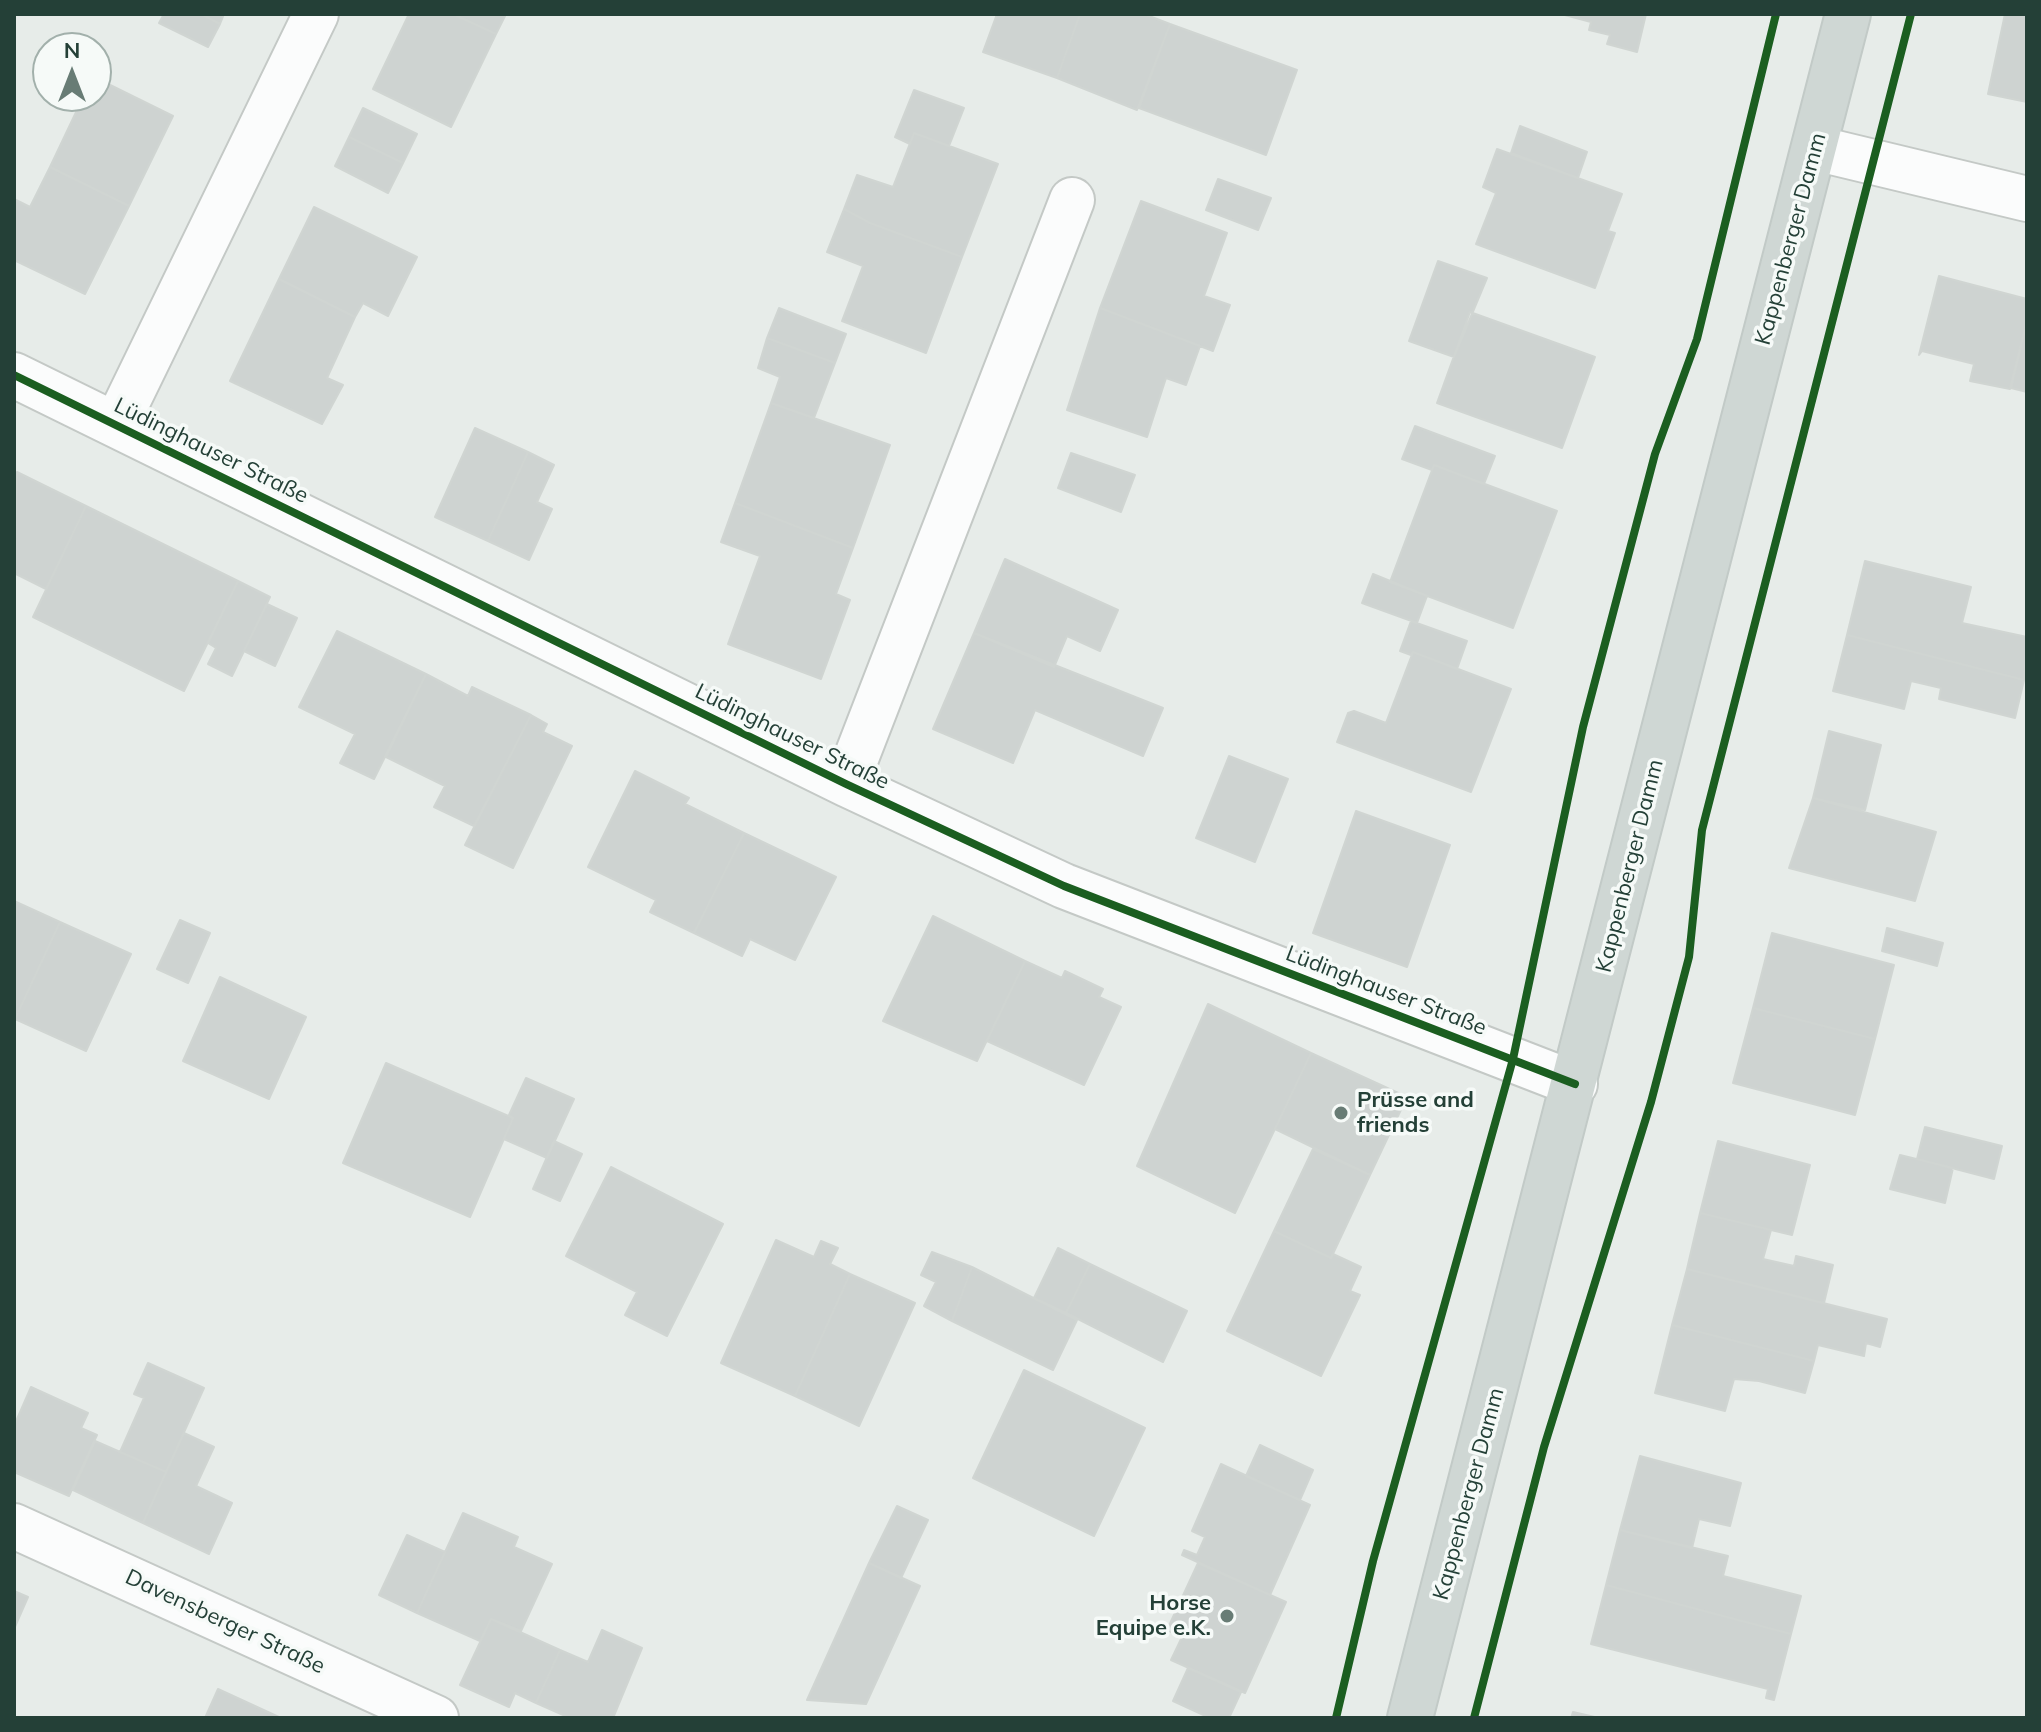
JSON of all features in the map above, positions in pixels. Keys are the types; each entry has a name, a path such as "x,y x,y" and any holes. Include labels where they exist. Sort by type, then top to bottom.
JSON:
{"main road":[{"name":"Kappenberger Damm","path":"1410,1718 1848,14"}],"street":[{"name":"Lüdinghauser Straße","path":"116,425 316,14"},
{"path":"1815,148 2027,199"},
{"name":"Lüdinghauser Straße","path":"846,784 1072,200"},
{"name":"Lüdinghauser Straße","path":"14,375 846,784 1064,886 1575,1084"},
{"name":"Davensberger Straße","path":"14,1526 436,1718"}],"building":[{"path":"164,14 201,14 220,24 208,47 159,23"},
{"path":"201,14 224,14 220,24"},
{"path":"409,14 453,14 496,34 451,127 373,89"},
{"path":"453,14 506,14 496,34"},
{"path":"997,14 1080,14 1057,78 983,52"},
{"path":"1080,14 1144,14 1170,24 1137,110 1057,78"},
{"path":"1561,14 1646,14 1637,52 1607,44 1610,35 1589,30 1591,22"},
{"path":"2005,14 2027,14 2027,102 1988,94"},
{"path":"1170,24 1297,70 1266,155 1139,108"},
{"path":"112,86 173,116 129,206 50,167 76,112 112,112"},
{"path":"914,90 964,108 949,146 914,133 910,144 895,137"},
{"path":"363,108 417,134 403,163 349,137"},
{"path":"1520,126 1587,152 1578,178 1511,153"},
{"path":"914,133 998,164 962,257 870,223 844,209 857,175 893,187"},
{"path":"349,137 403,163 388,193 335,166"},
{"path":"1497,149 1622,194 1608,231 1615,233 1595,288 1476,244 1496,193 1483,187"},
{"path":"50,167 129,206 85,294 14,260 14,199 30,207"},
{"path":"1218,179 1271,198 1258,230 1206,210"},
{"path":"1141,201 1227,233 1204,296 1230,305 1213,351 1100,308"},
{"path":"314,207 417,257 388,316 363,303 355,317 279,279"},
{"path":"844,209 870,223 962,257 926,353 842,321 863,266 827,252"},
{"path":"1438,261 1487,278 1454,357 1409,341"},
{"path":"1939,276 2027,299 2027,321 2010,389 1970,381 1974,364 1922,351 1919,355"},
{"path":"279,279 355,317 327,378 343,385 322,424 230,381"},
{"path":"779,308 846,334 835,363 767,338"},
{"path":"1100,308 1200,346 1186,385 1166,378 1147,437 1067,410"},
{"path":"1470,312 1595,357 1562,448 1437,403"},
{"path":"2027,321 2027,392 2011,388"},
{"path":"767,338 835,363 814,418 771,403 780,377 758,368"},
{"path":"771,403 890,445 853,548 735,503"},
{"path":"1415,426 1495,456 1484,484 1434,465 1432,470 1402,459"},
{"path":"475,428 528,452 488,541 435,517"},
{"path":"528,452 554,465 537,502 552,509 529,560 488,541"},
{"path":"1071,453 1135,475 1121,512 1058,488"},
{"path":"1434,465 1557,511 1513,628 1390,582"},
{"path":"17,472 86,506 46,589 14,573"},
{"path":"735,503 853,548 836,594 850,600 821,679 728,644 760,556 721,542"},
{"path":"86,506 238,581 184,691 33,617"},
{"path":"1005,559 1118,610 1100,651 1067,636 1054,667 974,633"},
{"path":"1865,561 1971,587 1962,623 2027,637 2024,680 1847,635"},
{"path":"1373,574 1427,596 1417,623 1362,603"},
{"path":"238,581 270,597 232,676 208,664 216,648 208,643"},
{"path":"267,604 297,618 275,666 244,651"},
{"path":"1411,621 1467,641 1457,669 1413,652 1411,655 1400,651"},
{"path":"337,631 426,674 374,779 340,763 355,734 299,707"},
{"path":"974,633 1163,708 1143,756 1035,710 1013,763 933,729"},
{"path":"1847,635 2024,680 2015,718 1939,699 1941,688 1911,681 1904,709 1833,691"},
{"path":"1413,652 1511,689 1471,792 1337,742 1348,713 1354,711 1386,723"},
{"path":"426,674 468,696 472,687 531,715 474,826 434,807 445,786 386,757"},
{"path":"531,715 547,724 543,732 572,746 513,868 465,845"},
{"path":"1829,731 1881,745 1865,810 1813,798"},
{"path":"1229,756 1288,779 1255,862 1196,838"},
{"path":"635,771 689,798 685,804 744,833 694,933 650,912 656,900 588,867"},
{"path":"1813,798 1936,832 1915,901 1789,868"},
{"path":"1356,811 1450,845 1407,967 1313,933"},
{"path":"744,833 836,877 795,960 750,939 742,956 694,933"},
{"path":"14,901 60,922 15,1019 14,1019"},
{"path":"933,916 1025,961 977,1061 883,1021"},
{"path":"180,920 210,933 188,983 157,969"},
{"path":"60,922 131,954 86,1051 15,1019"},
{"path":"1887,928 1943,943 1937,966 1882,951"},
{"path":"1772,933 1894,965 1875,1039 1753,1008"},
{"path":"1025,961 1062,978 1065,971 1103,989 1099,997 1121,1007 1084,1085 987,1041"},
{"path":"220,977 306,1017 269,1099 183,1061"},
{"path":"1208,1004 1311,1053 1235,1213 1137,1166"},
{"path":"1753,1008 1875,1039 1855,1115 1733,1083"},
{"name":"Prüsse and friends","path":"1311,1053 1407,1097 1370,1175 1275,1129"},
{"path":"386,1063 513,1118 470,1217 343,1163"},
{"path":"526,1078 574,1099 547,1158 504,1139 513,1118 509,1115"},
{"path":"1925,1127 2002,1146 1994,1179 1917,1159"},
{"path":"554,1141 582,1154 560,1201 533,1189"},
{"path":"1718,1141 1810,1165 1792,1235 1700,1213"},
{"path":"1313,1149 1370,1175 1331,1258 1274,1231"},
{"path":"1900,1155 1953,1168 1945,1203 1890,1189"},
{"path":"611,1167 723,1224 667,1336 625,1315 637,1292 566,1256"},
{"path":"1700,1213 1771,1230 1763,1259 1794,1266 1796,1256 1833,1265 1824,1303 1687,1269"},
{"path":"1274,1231 1331,1258 1333,1254 1361,1267 1350,1291 1360,1295 1321,1376 1227,1331"},
{"path":"776,1240 814,1257 821,1241 838,1248 830,1264 850,1274 795,1396 721,1363"},
{"path":"1058,1248 1090,1264 1066,1313 1034,1298"},
{"path":"932,1252 972,1267 952,1321 924,1306 936,1282 921,1275"},
{"path":"1090,1264 1187,1311 1163,1362 1066,1313"},
{"path":"972,1267 1077,1320 1053,1370 952,1321"},
{"path":"1687,1269 1887,1319 1880,1347 1866,1343 1864,1356 1818,1345 1814,1361 1672,1325"},
{"path":"850,1274 915,1303 859,1426 795,1396"},
{"path":"1672,1325 1814,1361 1805,1393 1759,1381 1734,1379 1725,1411 1655,1393"},
{"path":"148,1363 204,1388 166,1472 120,1452 144,1398 134,1394"},
{"path":"1024,1370 1145,1428 1094,1536 973,1478"},
{"path":"31,1387 88,1413 81,1428 97,1435 69,1496 14,1472 14,1426"},
{"path":"184,1433 214,1447 196,1486 232,1503 209,1554 143,1523"},
{"path":"95,1441 166,1472 143,1523 73,1490"},
{"path":"1260,1445 1313,1470 1300,1500 1246,1476"},
{"path":"1640,1456 1741,1483 1730,1526 1699,1519 1692,1548 1620,1530"},
{"path":"1221,1464 1310,1505 1270,1595 1182,1555 1184,1550 1197,1555 1205,1537 1192,1531"},
{"path":"897,1506 928,1520 901,1578 869,1563"},
{"path":"463,1513 518,1537 514,1547 552,1564 521,1631 491,1619 480,1641 417,1613"},
{"path":"1620,1530 1728,1556 1723,1576 1801,1596 1791,1634 1606,1585"},
{"path":"407,1535 445,1552 417,1613 379,1595"},
{"path":"869,1563 920,1586 866,1704 807,1700"},
{"name":"Horse Equipe e.K.","path":"1198,1563 1286,1602 1245,1693 1171,1660 1182,1637 1167,1630"},
{"path":"1606,1585 1791,1634 1774,1700 1766,1698 1768,1689 1591,1644"},
{"path":"14,1591 28,1597 14,1629"},
{"path":"491,1619 560,1650 536,1703 515,1693 509,1707 460,1685"},
{"path":"602,1630 642,1648 613,1718 570,1718 536,1703 560,1650 588,1662"},
{"path":"1188,1668 1241,1692 1229,1718 1210,1718 1173,1701"},
{"path":"218,1689 281,1718 205,1718"},
{"path":"1573,1712 1599,1718 1571,1718"}],"cycle path":[{"path":"1336,1718 1373,1561 1513,1059 1583,727 1655,454 1697,339 1776,14"},
{"path":"1474,1718 1544,1447 1651,1102 1689,957 1702,830 1911,14"},
{"path":"14,375 846,784 1064,886 1575,1084"}],"place":[{"name":"Prüsse and friends","path":"1341,1113"},
{"name":"Horse Equipe e.K.","path":"1227,1616"}]}
